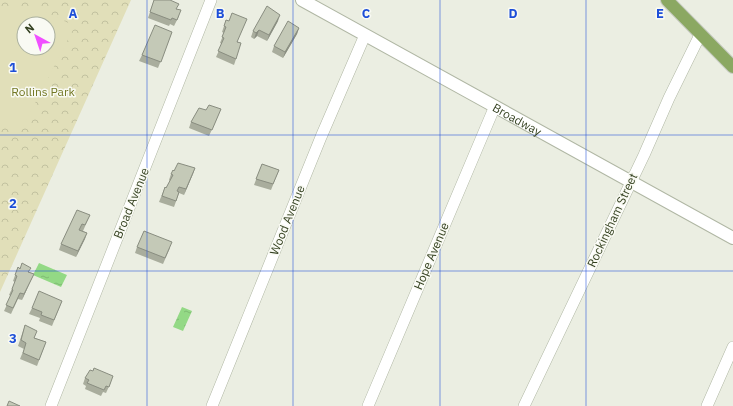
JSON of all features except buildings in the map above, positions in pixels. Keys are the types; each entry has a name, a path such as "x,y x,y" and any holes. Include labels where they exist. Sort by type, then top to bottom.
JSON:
{"main road":[{"path":"667,0 733,67"}],"street":[{"name":"Broad Avenue","path":"51,406 212,0"},
{"name":"Broadway","path":"302,0 733,238"},
{"name":"Wood Avenue","path":"212,406 321,137 365,35"},
{"name":"Rockingham Street","path":"524,406 700,35"},
{"name":"Hope Avenue","path":"368,406 495,106"},
{"path":"707,406 733,347"}],"green space":[{"name":"Rollins Park","path":"0,0 131,0 0,292"},
{"path":"0,6 17,6 42,11 53,16 16,16 16,56 56,56 56,17 75,26 19,134 0,125"}],"water":[{"path":"39,263 67,275 61,287 33,275"},
{"path":"182,307 192,311 183,331 173,327"}]}
